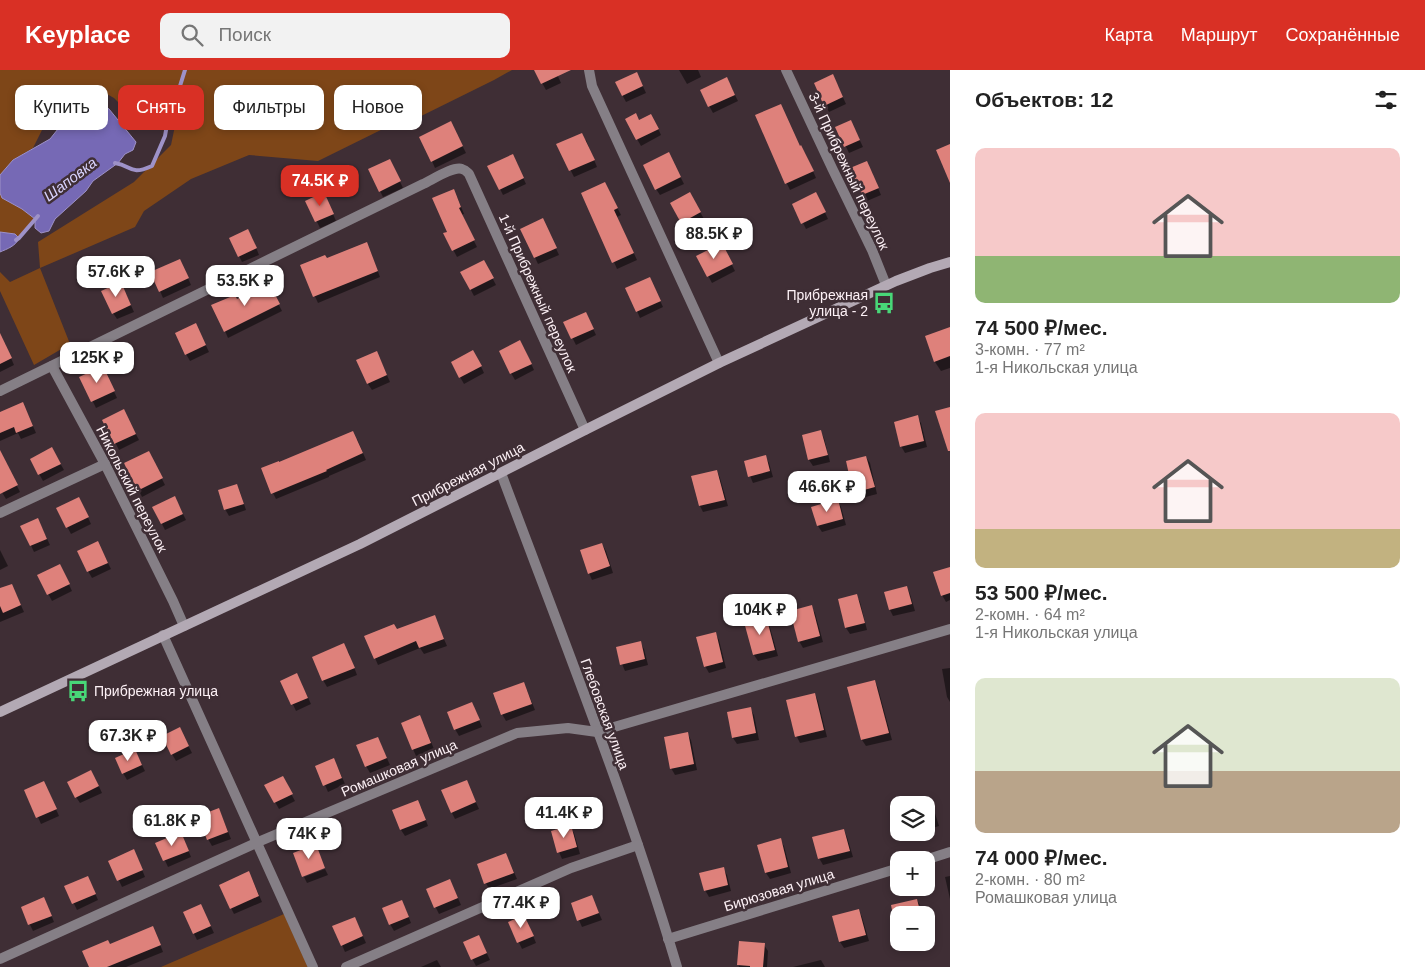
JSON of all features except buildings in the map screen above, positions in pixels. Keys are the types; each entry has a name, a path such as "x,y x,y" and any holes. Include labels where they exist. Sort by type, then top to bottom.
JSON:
{"street":[{"path":"589,70 592,86 719,363"},
{"name":"3-й Прибрежный переулок","path":"786,70 872,250 886,285"},
{"name":"1-й Прибрежный переулок","path":"52,366 451,170 464,169 469,174 585,430"},
{"name":"Прибрежная улица","path":"0,712 360,544 719,363 886,285 950,262"},
{"path":"0,391 52,366"},
{"name":"Никольский переулок","path":"52,366 105,464 184,626"},
{"path":"0,513 105,464"},
{"name":"Глебовская улица","path":"500,472 638,845 676,967"},
{"path":"597,732 950,629"},
{"path":"163,635 313,967"},
{"name":"Ромашковая улица","path":"0,959 258,842 516,734 568,728 597,732"},
{"path":"346,967 571,868 638,845"},
{"path":"935,857 950,852"},
{"name":"Бирюзовая улица","path":"668,939 890,871"}],"shaded area":[{"path":"0,70 512,70 422,116 422,85 334,85 334,130 381,130 318,161 249,155 191,179 144,211 135,227 40,268 38,242 134,182 171,145 174,130 204,130 204,85 118,85 118,102 108,95 108,85 15,85 15,130 42,130 33,148 13,160 0,175"},
{"path":"0,193 2,198 35,219 19,238 15,234 0,232"},
{"path":"40,268 70,344 34,365 0,291 0,272 10,282"},
{"path":"284,914 308,967 161,967"}],"water":[{"path":"108,108 118,120 118,130 126,130 136,142 133,150 125,154 118,163 93,181 86,191 55,219 49,231 41,233 35,228 35,219 2,198 0,193 0,175 13,160 50,139 57,130 108,130"},
{"path":"0,232 15,234 19,238 18,241 0,252"}],"waterway":[{"name":"Шаповка","path":"115,163 135,170 152,166 165,136 171,102 180,86 185,70"},
{"name":"Шаповка","path":"16,240 38,216"}],"place":[{"name":"Прибрежная улица - 2","path":"884,303"},
{"name":"Прибрежная улица","path":"78,691"}]}
